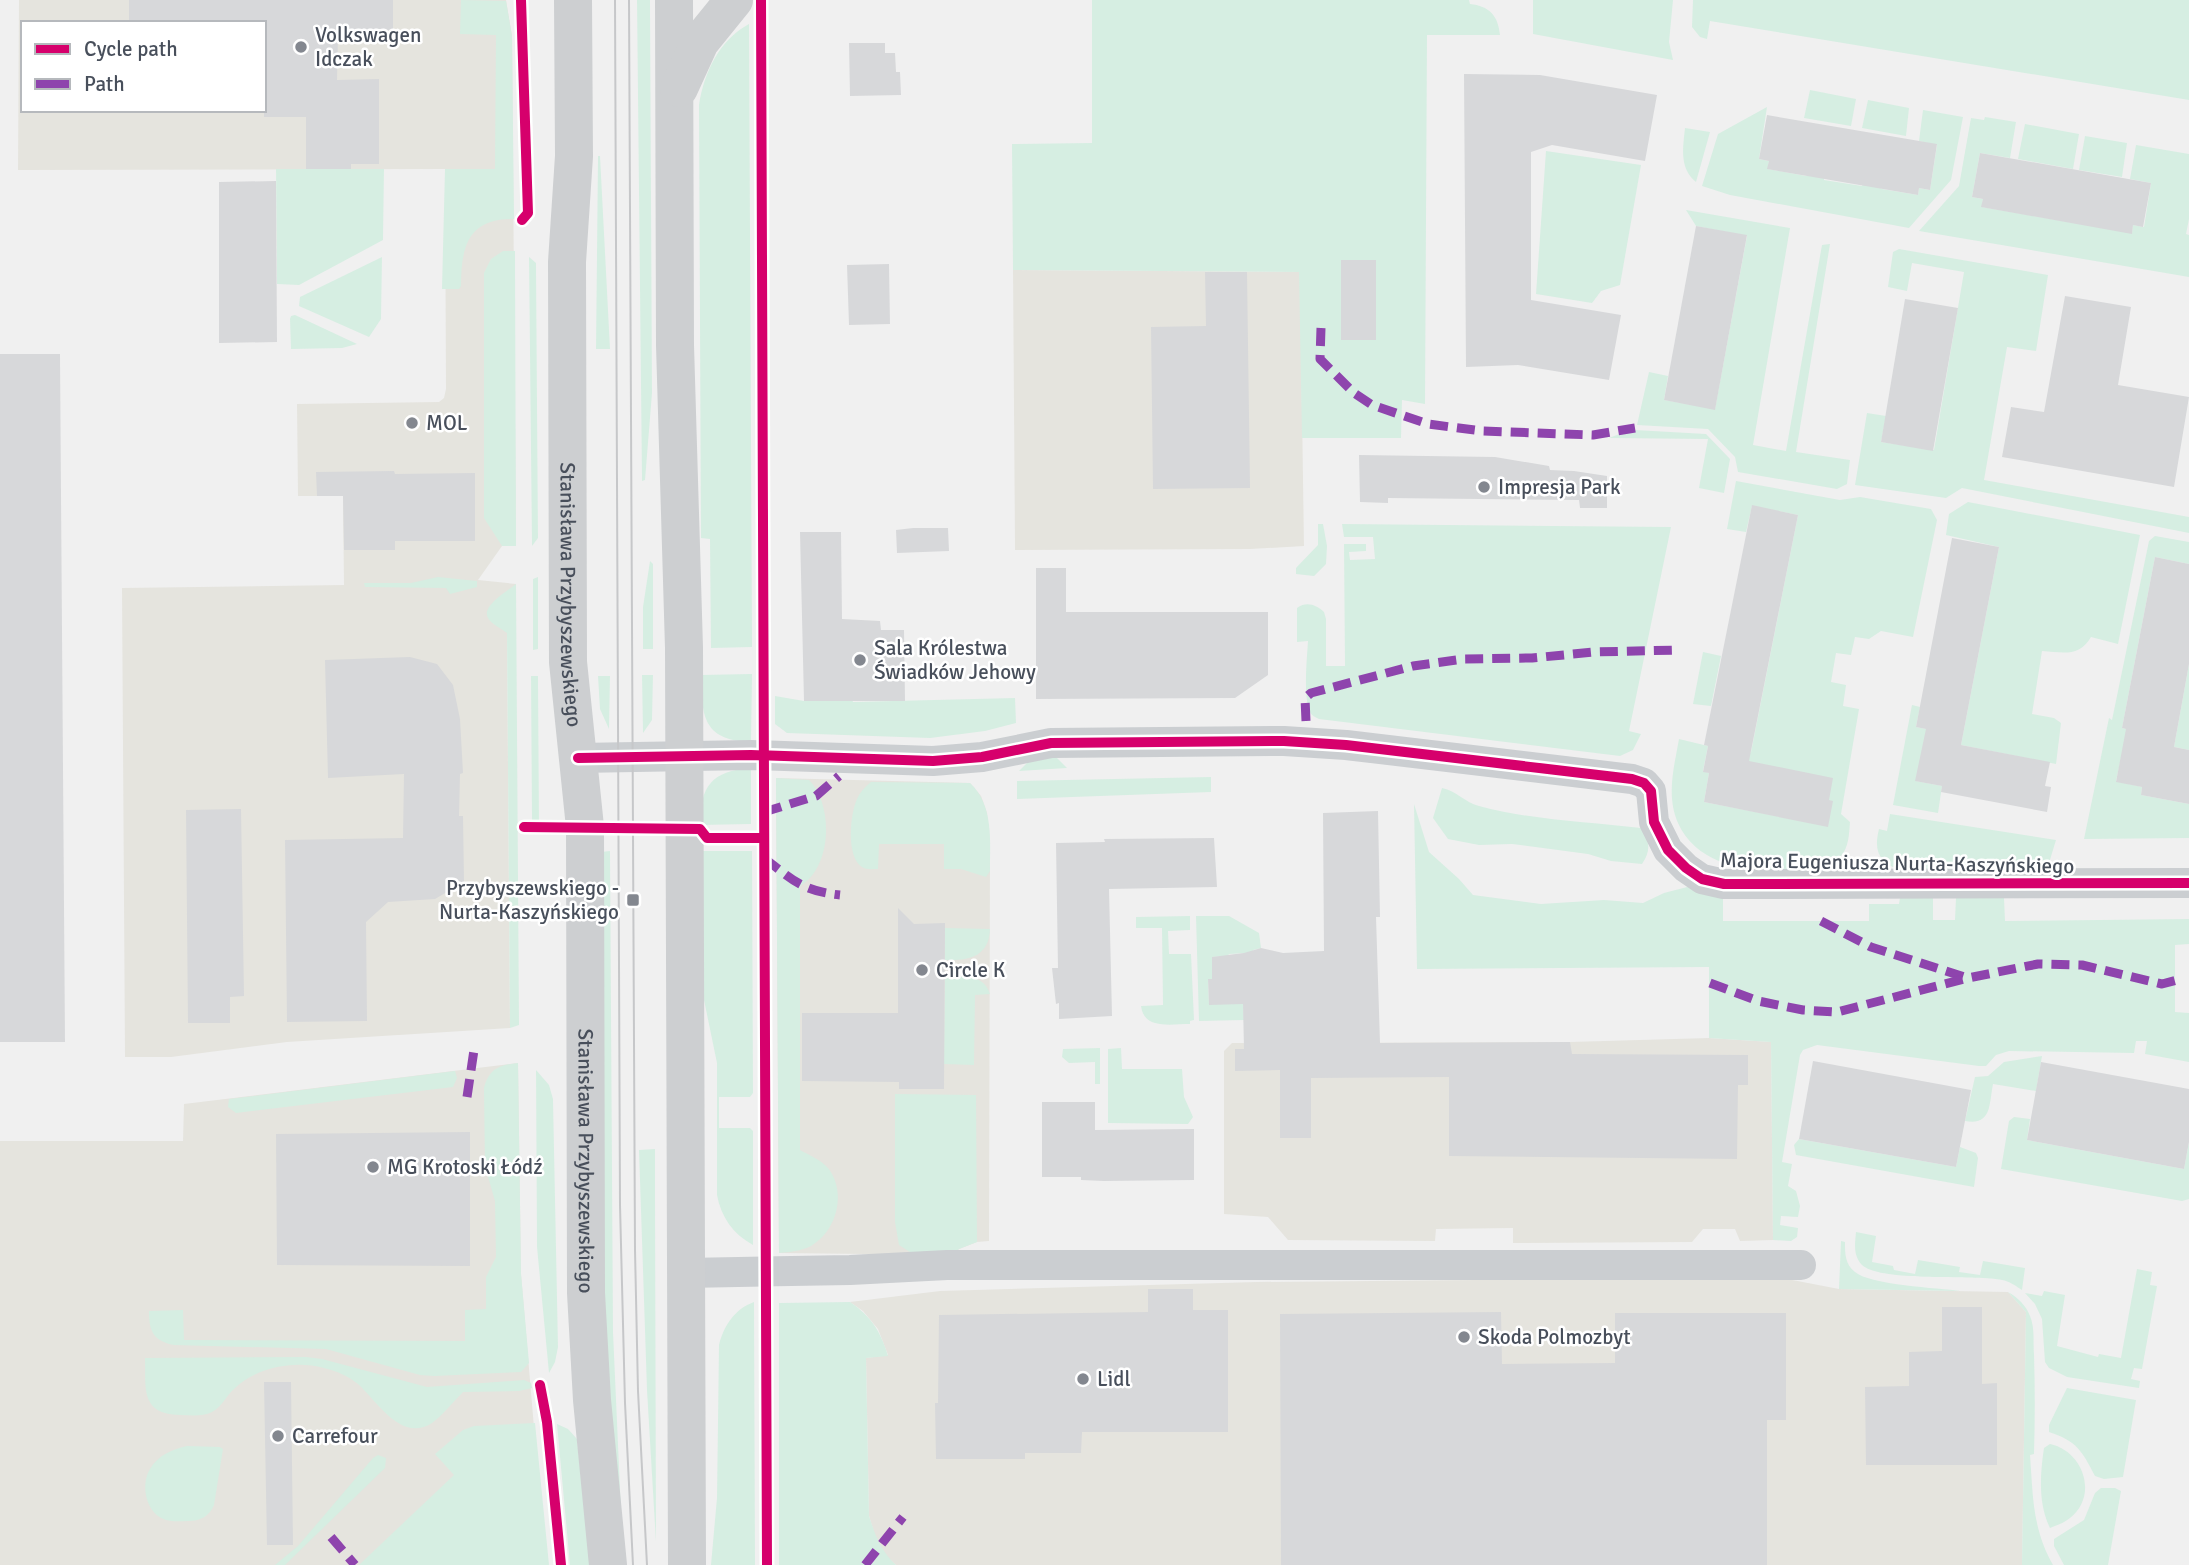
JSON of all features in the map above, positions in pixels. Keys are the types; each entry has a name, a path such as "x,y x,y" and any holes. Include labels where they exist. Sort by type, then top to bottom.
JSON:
{"main road":[{"name":"Stanisława Przybyszewskiego","path":"573,0 574,156 567,262 568,662 585,827 586,1293 592,1400 608,1565"},
{"path":"674,0 675,345 684,648 687,1565"},
{"path":"674,103 700,42 734,0"}],"street":[{"name":"Majora Eugeniusza Nurta-Kaszyńskiego","path":"578,758 751,755 933,761 982,757 1051,743 1284,741 1346,745 1632,779 1644,783 1651,791 1654,822 1668,850 1702,879 1724,884 2189,883"},
{"path":"686,1273 863,1270 947,1265 1801,1265"}],"shaded area":[{"path":"19,0 506,0 512,36 516,546 502,546 478,580 516,584 507,633 510,1028 287,1042 171,1057 125,1057 122,588 344,585 343,496 298,496 297,404 439,402 444,398 445,169 18,170"},
{"path":"1013,270 1300,272 1304,546 1250,549 1015,550"},
{"path":"776,778 970,783 981,796 987,813 990,846 989,1241 977,1242 952,1255 779,1253"},
{"path":"1709,1038 1771,1042 1773,1240 1740,1241 1735,1229 1703,1229 1692,1242 1513,1243 1513,1228 1436,1229 1435,1241 1288,1240 1268,1217 1224,1214 1224,1051 1232,1043 1570,1042"},
{"path":"518,1063 521,1274 537,1463 360,1565 0,1565 0,1141 183,1141 184,1104"},
{"path":"1777,1277 1839,1289 2008,1292 2026,1312 2022,1565 896,1565 887,1557 876,1539 869,1516 866,1358 888,1355 878,1329 863,1311 850,1302 940,1291 1257,1282"}],"green space":[{"path":"461,0 506,1 512,36 514,219 499,220 477,229 466,247 461,286 459,289 442,289 445,169 495,169 496,35 460,34"},
{"path":"637,0 650,0 652,393 645,480 642,481"},
{"path":"1092,0 1469,0 1470,4 1487,9 1495,17 1500,35 1427,35 1425,404 1402,400 1401,438 1302,438 1299,272 1013,270 1012,144 1092,143","holes":["1341,260 1376,261 1376,339 1341,339"]},
{"path":"1533,0 1673,0 1669,42 1673,60 1533,34"},
{"path":"1693,0 2189,0 2189,100 1710,21 1707,39 1700,37 1692,27"},
{"path":"749,24 752,647 711,648 710,539 701,538 699,105 709,70 721,48"},
{"path":"1810,90 1856,99 1851,126 1804,118"},
{"path":"1868,100 1909,108 1906,136 1862,128"},
{"path":"1767,107 1759,159 1769,161 1768,169 1806,176 1825,172 1824,180 1862,186 1864,178 1882,189 1918,195 1919,188 1930,190 1937,145 1919,141 1923,110 1963,117 1951,180 1909,228 1730,195 1702,186 1718,134"},
{"path":"1985,117 2016,122 2010,158 1980,153 1972,197 1983,199 1982,207 2132,233 2133,225 2144,227 2151,183 2130,179 2136,145 2189,154 2189,219 2186,234 2189,235 2189,277 1919,231 1959,186 1971,118 1984,120"},
{"path":"2025,124 2079,134 2073,169 2018,159"},
{"path":"1685,128 1710,132 1696,182 1685,164"},
{"path":"2085,136 2127,143 2122,177 2079,170"},
{"path":"1546,151 1641,165 1620,285 1601,291 1592,303 1536,294"},
{"path":"600,156 610,349 596,349"},
{"path":"276,169 384,169 383,240 299,285 277,284"},
{"path":"1686,210 1790,228 1753,445 1786,451 1822,245 1830,244 1796,452 1850,460 1847,484 1837,489 1738,472 1735,457 1708,429 1637,425 1649,372 1668,376 1664,400 1715,409 1747,236 1696,226"},
{"path":"1899,249 2048,275 2036,351 2007,347 1984,480 2189,517 2189,533 1962,488 1946,498 1855,485 1867,413 1886,416 1881,442 1934,450 1964,272 1912,263 1907,291 1888,287 1893,252"},
{"path":"503,251 515,251 516,546 502,546 484,518 484,273 491,259"},
{"path":"382,257 381,319 369,337 299,306 300,297"},
{"path":"529,257 536,263 538,538 532,546"},
{"path":"295,315 357,344 342,348 291,349 290,319"},
{"path":"1635,430 1706,434 1730,459 1724,493 1699,488 1708,439 1609,438"},
{"path":"1736,481 1840,500 1860,497 1931,509 1937,520 1913,637 1881,631 1869,639 1855,637 1851,655 1836,653 1831,682 1846,685 1843,706 1859,709 1841,814 1850,822 1847,845 1843,853 1831,863 1816,868 1766,871 1730,865 1714,859 1699,850 1687,838 1674,813 1672,781 1679,739 1708,746 1703,771 1709,773 1704,802 1828,826 1829,800 1743,760 1751,752 1798,515 1752,506 1746,532 1727,529"},
{"path":"1968,502 2140,535 2118,644 2091,637 2075,651 2042,651 2032,714 2054,718 2061,723 2056,764 1961,745 1999,547 1946,535 1949,514"},
{"path":"1318,524 1323,524 1327,546 1326,564 1314,576 1296,574 1296,568 1318,545"},
{"path":"1342,524 1671,527 1629,731 1641,734 1633,750 1620,756 1319,719 1312,715 1306,688 1308,641 1297,642 1297,608 1311,605 1324,612 1326,666 1345,666 1344,544 1366,544 1366,551 1349,552 1350,560 1375,559 1373,537 1344,537"},
{"path":"2155,536 2189,542 2189,564 2155,557 2122,728 2135,731 2121,758 2116,781 2142,787 2141,795 2189,804 2189,838 2084,839 2149,541"},
{"path":"650,561 653,564 653,649 643,649 643,607"},
{"path":"438,577 477,581 477,587 450,594 446,588 365,587 364,583 411,583"},
{"path":"538,577 538,649 533,650 533,579"},
{"path":"516,584 519,1025 510,1028 507,633 488,618 487,613 492,604"},
{"path":"1703,652 1721,656 1711,706 1693,704"},
{"path":"2189,664 2189,750 2174,747"},
{"path":"752,674 751,742 722,736 708,723 704,713 700,675"},
{"path":"642,675 653,675 652,720 643,733"},
{"path":"531,676 538,676 539,823 532,823"},
{"path":"598,676 610,676 609,729 600,709"},
{"path":"775,696 804,701 852,699 853,702 1015,698 1016,723 985,731 930,738 787,733 775,724"},
{"path":"1912,705 1920,707 1916,727 1937,731 1916,781 1942,786 1938,813 1893,805"},
{"path":"1056,757 1067,768 1019,771 1028,762"},
{"path":"751,768 751,824 699,825 702,800 711,783 726,773"},
{"path":"1211,777 1211,792 1017,799 1017,781"},
{"path":"776,778 809,780 823,805 826,820 824,851 811,877 800,886 800,1150 828,1168 834,1178 838,1199 833,1221 820,1239 803,1249 779,1253"},
{"path":"871,782 970,783 983,802 989,824 990,871 986,877 961,869 944,869 944,844 879,844 878,869 862,867 853,854 851,824 857,799"},
{"path":"1442,788 1474,804 1499,811 1539,818 1641,828 1648,842 1647,855 1642,864 1512,844 1479,845 1448,839 1433,818"},
{"path":"1414,804 1429,852 1473,895 1541,904 1604,900 1643,903 1664,893 1691,886 1723,897 1723,921 1869,921 1869,904 1899,904 1900,898 1933,898 1933,920 1955,920 1956,898 2004,898 2005,921 2189,919 2189,944 2175,945 2175,1012 2189,1013 2189,1062 2145,1054 2147,1041 2136,1041 2134,1053 2009,1051 1996,1055 1986,1066 1817,1045 1803,1050 1782,1162 1792,1164 1788,1186 1796,1191 1800,1206 1798,1217 1781,1216 1780,1225 1798,1228 1797,1237 1791,1241 1773,1240 1771,1042 1709,1038 1709,967 1417,969"},
{"path":"1890,814 2056,840 2049,863 2039,870 1901,871 1883,860 1878,850 1879,829 1887,831"},
{"path":"610,851 613,1332 623,1557 604,1333 601,852"},
{"path":"702,851 752,851 753,1093 750,1097 719,1097 719,1128 750,1128 753,1131 753,1245 729,1224 717,1195 717,1063 703,995"},
{"path":"1190,916 1190,930 1168,931 1169,954 1191,954 1194,1020 1190,1021 1190,1024 1167,1025 1153,1022 1143,1014 1141,1006 1163,1005 1162,928 1136,928 1136,917"},
{"path":"1196,916 1229,916 1259,933 1261,948 1253,950 1253,955 1246,953 1212,957 1212,979 1208,979 1209,1004 1243,1004 1244,1020 1199,1021"},
{"path":"945,928 990,929 989,938 986,946 976,955 962,960 945,960"},
{"path":"945,977 978,979 990,994 975,995 974,1065 944,1064"},
{"path":"1100,1048 1100,1084 1095,1084 1095,1062 1069,1063 1062,1057 1063,1049"},
{"path":"1121,1048 1122,1069 1182,1069 1184,1097 1193,1117 1188,1124 1108,1123 1108,1049"},
{"path":"2042,1056 2036,1091 1993,1084 1990,1106 1985,1117 1974,1122 1965,1121 1975,1077 1988,1076 2004,1062"},
{"path":"518,1063 521,1274 529,1363 521,1372 420,1375 326,1349 174,1345 157,1338 151,1329 149,1311 183,1310 184,1340 465,1341 465,1310 486,1309 486,1277 496,1257 495,1201 485,1166 484,1088 489,1076 496,1069"},
{"path":"536,1070 549,1085 553,1099 558,1347 549,1373 537,1247"},
{"path":"455,1071 457,1078 453,1087 236,1113 228,1107 229,1099"},
{"path":"895,1094 976,1095 977,1242 952,1255 913,1254 899,1245 895,1222"},
{"path":"2014,1117 2030,1119 2027,1140 2184,1169 2189,1142 2189,1199 2182,1201 2001,1169 2009,1121"},
{"path":"1799,1139 1956,1167 1960,1147 1976,1153 1978,1158 1974,1187 1796,1155 1794,1145"},
{"path":"655,1149 656,1542 647,1390 639,1150"},
{"path":"1856,1232 1876,1236 1872,1262 1893,1266 1894,1270 1915,1274 1918,1260 1960,1267 1959,1272 1980,1275 1983,1261 2025,1268 2022,1290 2002,1280 1989,1278 1906,1276 1871,1270 1861,1264 1857,1256"},
{"path":"1841,1241 1845,1242 1849,1266 1863,1276 1889,1283 1961,1291 1839,1289"},
{"path":"2137,1269 2152,1272 2150,1285 2157,1286 2142,1369 2134,1368 2131,1379 2140,1381 2139,1388 2067,1377 2049,1368 2045,1362 2042,1319 2035,1304 2025,1293 2042,1296 2044,1291 2065,1295 2057,1346 2098,1357 2099,1354 2121,1358"},
{"path":"2008,1292 2024,1305 2033,1325 2034,1454 2030,1455 2033,1498 2041,1538 2053,1565 2022,1565 2026,1312"},
{"path":"754,1302 755,1565 711,1565 717,1498 719,1345 731,1319"},
{"path":"850,1302 874,1325 888,1356 866,1358 869,1516 879,1542 896,1565 779,1565 779,1303"},
{"path":"306,1357 427,1387 524,1380 531,1383 532,1388 519,1391 463,1392 436,1420 421,1428 400,1424 346,1376 312,1366 288,1365 254,1375 234,1389 215,1410 204,1415 180,1415 158,1410 148,1397 146,1389 145,1358"},
{"path":"2067,1388 2136,1400 2123,1477 2104,1479 2095,1476 2078,1448 2049,1432 2049,1425"},
{"path":"535,1423 549,1565 359,1565 454,1475 435,1454 463,1430 474,1426"},
{"path":"557,1424 568,1429 577,1439 590,1565 570,1565"},
{"path":"2050,1444 2071,1455 2083,1475 2085,1486 2079,1509 2068,1520 2050,1528 2043,1509 2041,1478 2044,1448"},
{"path":"187,1446 223,1449 214,1505 210,1513 200,1519 166,1520 159,1517 150,1505 145,1483 153,1464 162,1456"},
{"path":"378,1455 386,1458 385,1468 285,1565 275,1565 298,1546"},
{"path":"2101,1488 2121,1491 2108,1565 2064,1565 2054,1546 2054,1539 2084,1520 2095,1493"}],"building":[{"path":"129,0 393,0 393,32 338,34 337,80 379,79 379,164 351,164 351,169 306,169 306,117 264,117 266,21 129,21"},
{"path":"849,43 885,43 885,53 895,53 896,72 900,72 901,95 850,96"},
{"path":"1464,74 1540,75 1657,95 1645,161 1552,145 1531,152 1531,300 1621,315 1609,380 1518,365 1466,367"},
{"path":"1767,115 1937,144 1930,190 1919,188 1918,195 1767,169 1769,161 1759,159"},
{"path":"1980,153 2151,183 2143,227 2133,225 2132,234 1981,207 1983,199 1972,197"},
{"path":"276,181 277,342 219,343 219,182"},
{"path":"1696,226 1747,235 1715,410 1664,400"},
{"path":"1341,260 1376,260 1376,340 1341,340"},
{"path":"889,264 890,324 849,325 847,265"},
{"path":"1205,272 1247,272 1250,488 1153,489 1151,327 1206,326"},
{"path":"2065,296 2131,307 2118,385 2189,397 2174,487 2002,457 2011,407 2044,412"},
{"path":"1905,299 1958,308 1933,451 1881,442"},
{"path":"0,354 60,354 65,1042 0,1042"},
{"name":"Impresja Park","path":"1359,455 1495,457 1549,466 1550,470 1607,476 1607,508 1580,508 1579,500 1388,498 1388,503 1360,502"},
{"path":"394,471 395,474 475,473 475,541 395,541 395,550 344,550 343,496 317,496 316,472"},
{"path":"1752,505 1798,515 1749,761 1833,778 1829,800 1833,801 1828,827 1704,802 1709,773 1703,772 1708,746 1704,745"},
{"path":"948,528 949,551 897,553 896,530"},
{"name":"Sala Królestwa Świadków Jehowy","path":"800,532 841,532 842,619 880,621 881,630 904,630 905,701 804,701"},
{"path":"1952,538 1999,547 1961,745 2050,762 2045,786 2051,787 2047,812 1941,792 1942,786 1915,781 1926,729 1916,727"},
{"path":"2155,557 2189,564 2189,664 2174,747 2189,750 2189,804 2141,795 2142,787 2116,782 2126,729 2122,728"},
{"path":"1036,568 1066,568 1066,612 1268,612 1268,675 1235,698 1036,699"},
{"path":"410,657 437,664 453,685 460,719 463,773 460,774 459,816 463,816 464,882 435,899 388,902 366,922 367,1021 287,1022 285,840 403,838 404,774 328,778 325,660"},
{"path":"241,809 244,996 230,997 230,1023 188,1023 186,810"},
{"path":"1378,811 1380,917 1376,917 1380,1043 1570,1042 1572,1054 1748,1055 1748,1085 1738,1085 1737,1159 1449,1156 1449,1077 1311,1078 1311,1138 1280,1138 1280,1070 1235,1071 1235,1049 1244,1049 1243,1004 1209,1005 1208,979 1212,979 1212,957 1261,948 1283,953 1324,951 1323,813"},
{"path":"1214,838 1217,887 1109,889 1112,1016 1059,1019 1059,1003 1056,1004 1052,968 1058,968 1056,843 1105,842 1104,839"},
{"path":"898,908 914,924 945,923 944,1089 899,1089 899,1082 802,1081 802,1013 898,1013"},
{"path":"1813,1061 1971,1090 1956,1167 1799,1139"},
{"path":"2041,1062 2189,1089 2189,1142 2184,1169 2027,1140"},
{"path":"1042,1102 1095,1102 1095,1130 1194,1129 1194,1180 1104,1181 1081,1180 1081,1177 1042,1177"},
{"name":"MG Krotoski Łódź","path":"470,1132 470,1266 277,1265 276,1134"},
{"name":"Lidl","path":"1148,1289 1193,1289 1193,1310 1228,1310 1228,1432 1082,1432 1081,1453 1025,1453 1025,1459 936,1459 935,1403 938,1403 939,1315 1148,1312"},
{"path":"1942,1307 1982,1307 1982,1384 1997,1383 1997,1465 1866,1465 1865,1387 1909,1386 1909,1352 1942,1351"},
{"path":"1501,1312 1502,1364 1615,1363 1615,1313 1786,1313 1786,1420 1767,1420 1767,1565 1281,1565 1280,1314"},
{"name":"Carrefour","path":"264,1382 291,1382 293,1545 267,1545"}],"tram line":[{"path":"615,0 620,1205 625,1403 633,1565"},
{"path":"629,0 635,1250 638,1391 647,1565"}],"marked path":[{"path":"1321,328 1320,359 1354,393 1372,405 1428,424 1482,431 1593,435 1635,428"},
{"path":"1306,721 1305,698 1311,693 1413,666 1464,659 1679,650"},
{"path":"764,812 816,796 839,776"},
{"path":"764,858 807,887 840,895"},
{"path":"1821,921 1871,947 1968,978 2038,964 2082,965 2162,984 2177,980"},
{"path":"1710,983 1758,1001 1803,1010 1837,1012 1968,978"},
{"path":"467,1097 474,1050"},
{"path":"865,1565 903,1517"},
{"path":"331,1537 355,1565"}],"cycle path":[{"path":"521,0 528,213 522,220"},
{"path":"761,0 767,1565"},
{"path":"578,758 751,755 933,761 982,757 1051,743 1284,741 1346,745 1632,779 1644,783 1651,791 1654,822 1668,850 1702,879 1724,884 2189,883"},
{"path":"524,827 700,829 707,838 764,838"},
{"path":"540,1385 547,1422 561,1565"}],"place":[{"name":"Volkswagen Idczak","path":"301,47"},
{"name":"MOL","path":"412,423"},
{"name":"Impresja Park","path":"1484,487"},
{"name":"Sala Królestwa Świadków Jehowy","path":"860,660"},
{"name":"Przybyszewskiego - Nurta-Kaszyńskiego","path":"633,900"},
{"name":"Circle K","path":"922,970"},
{"name":"MG Krotoski Łódź","path":"373,1167"},
{"name":"Skoda Polmozbyt","path":"1464,1337"},
{"name":"Lidl","path":"1083,1379"},
{"name":"Carrefour","path":"278,1436"}]}
